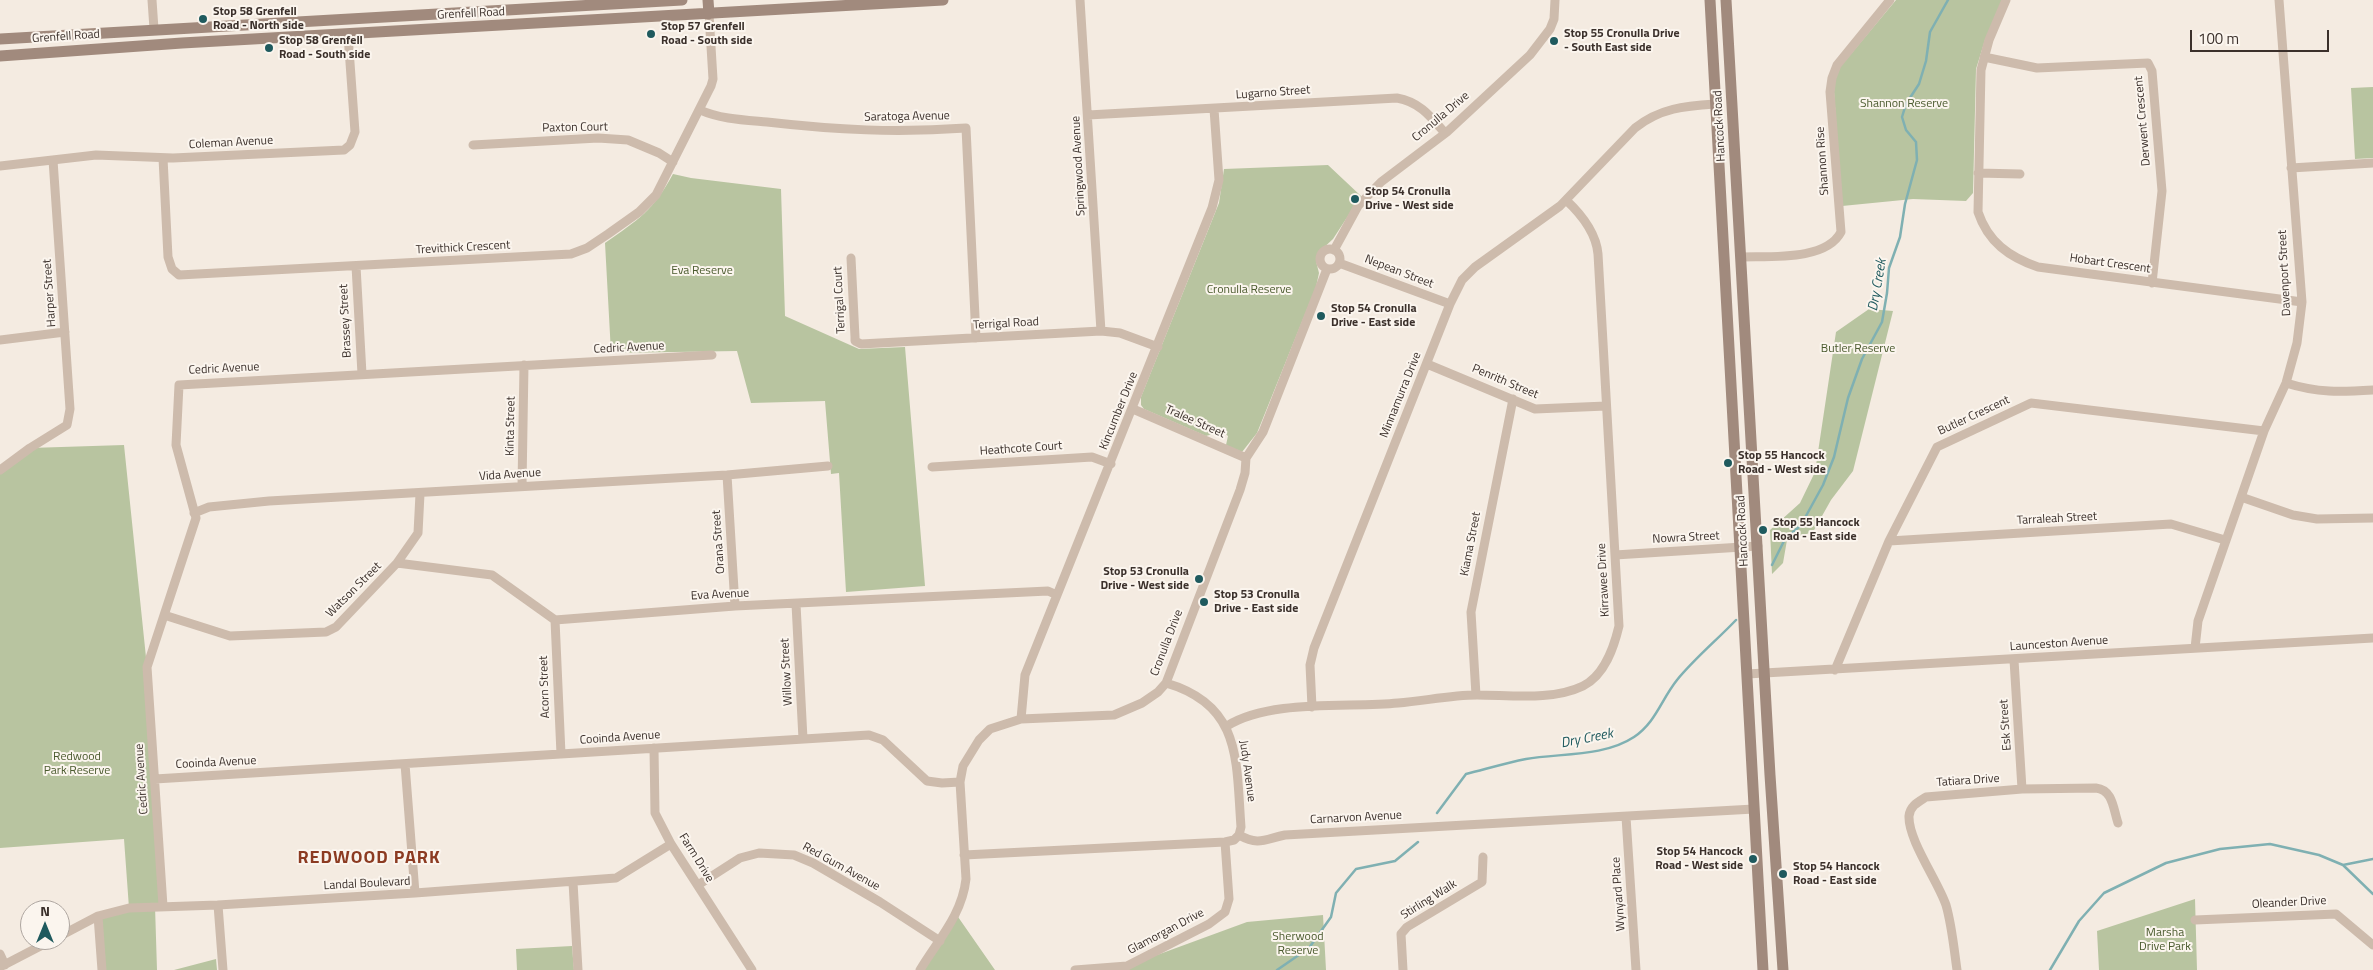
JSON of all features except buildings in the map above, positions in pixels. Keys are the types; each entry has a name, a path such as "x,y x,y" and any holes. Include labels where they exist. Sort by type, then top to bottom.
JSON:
{"main road":[{"name":"Grenfell Road","path":"0,39 348,19 577,3 682,0"},
{"path":"708,0 709,14"},
{"name":"Grenfell Road","path":"0,56 943,0"},
{"name":"Hancock Road","path":"1710,0 1763,970"},
{"name":"Hancock Road","path":"1726,0 1764,673 1783,970"},
{"path":"577,3 578,22"},
{"path":"348,19 348,35"},
{"path":"1754,809 1772,808"}],"street":[{"path":"152,0 154,29"},
{"name":"Springwood Avenue","path":"1080,0 1101,331"},
{"name":"Cronulla Drive","path":"1334,250 1350,218 1369,194 1397,168 1445,133 1544,40 1554,18 1555,0"},
{"name":"Shannon Rise","path":"1742,257 1794,255 1818,251 1836,241 1841,232 1830,92 1832,78 1837,65 1890,0"},
{"name":"Hobart Crescent","path":"2006,0 1984,57 1981,70 1978,212 1982,226 1996,245 2020,261 2038,267 2302,302"},
{"name":"Davenport Street","path":"2195,648 2198,621 2225,540 2264,431 2286,383 2297,343 2302,302 2279,0"},
{"name":"Trevithick Crescent","path":"163,158 168,257 172,269 179,275 561,256 579,252 608,234 649,203 656,195 700,110 713,79 709,14"},
{"name":"Coleman Avenue","path":"0,166 96,155 163,158 344,150 350,145 354,132 348,35"},
{"name":"Derwent Crescent","path":"1984,57 2037,68 2148,63 2152,70 2162,191 2152,283"},
{"name":"Lugarno Street","path":"1088,115 1398,98 1416,103 1424,109 1445,133"},
{"name":"Minnamurra Drive","path":"1312,707 1310,665 1314,648 1450,304 1462,280 1475,267 1547,216 1566,200 1628,134 1648,118 1671,109 1715,104"},
{"name":"Kincumber Drive","path":"1021,719 1025,675 1158,347 1212,208 1219,180 1214,109"},
{"name":"Saratoga Avenue","path":"700,110 708,114 746,120 830,130 906,132 966,128 976,338"},
{"name":"Paxton Court","path":"473,144 605,138 628,140 659,152 673,162"},
{"name":"Harper Street","path":"0,470 67,424 70,409 53,160"},
{"path":"2291,168 2373,163"},
{"path":"1978,173 2020,174"},
{"name":"Kirrawee Drive","path":"1227,726 1238,719 1257,712 1312,707 1396,704 1476,695 1525,696 1558,692 1583,686 1601,669 1613,648 1619,626 1597,240 1578,212 1566,200"},
{"path":"1328,249 1334,250 1338,253 1339,263 1332,269 1327,269 1320,261 1320,256 1328,249"},
{"name":"Terrigal Court","path":"851,258 855,341"},
{"name":"Nepean Street","path":"1339,263 1450,304"},
{"name":"Brassey Street","path":"356,266 362,374"},
{"name":"Cronulla Drive","path":"960,782 963,766 979,740 990,729 1021,719 1114,716 1142,703 1158,692 1166,683 1240,490 1245,473 1246,458 1263,432 1327,269"},
{"name":"Terrigal Road","path":"855,341 861,344 871,344 1101,331 1120,333 1158,347"},
{"path":"0,340 65,332"},
{"name":"Cedric Avenue","path":"163,906 147,667 196,518 176,445 179,385 712,355"},
{"name":"Penrith Street","path":"1427,364 1535,409 1606,406"},
{"name":"Kinta Street","path":"522,486 524,365"},
{"path":"2286,383 2308,390 2332,392 2373,390"},
{"name":"Kiama Street","path":"1476,695 1471,612 1513,399"},
{"name":"Butler Crescent","path":"1835,670 1889,541 1937,448 2031,403 2264,431"},
{"name":"Tralee Street","path":"1133,409 1246,458"},
{"name":"Heathcote Court","path":"932,467 1092,457 1111,464"},
{"name":"Vida Avenue","path":"194,513 209,507 269,501 420,494 522,486 727,475 828,466"},
{"name":"Orana Street","path":"727,475 735,606"},
{"name":"Watson Street","path":"164,615 230,636 326,632 336,627 397,563 418,533 420,494"},
{"path":"2241,497 2293,515 2317,519 2373,518"},
{"name":"Tarraleah Street","path":"1889,541 2172,524 2225,540"},
{"name":"Nowra Street","path":"1615,555 1758,546"},
{"path":"397,563 492,575 555,620"},
{"name":"Eva Avenue","path":"555,620 735,606 987,592 1048,591 1057,595"},
{"name":"Willow Street","path":"796,604 803,739"},
{"name":"Acorn Street","path":"555,620 561,754"},
{"name":"Launceston Avenue","path":"1748,674 2373,638"},
{"name":"Esk Street","path":"2014,660 2022,790"},
{"name":"Judy Avenue","path":"1166,683 1191,692 1208,705 1227,726 1237,771 1242,827 1239,835"},
{"name":"Cooinda Avenue","path":"155,779 869,735 883,740 927,781 942,783 960,782"},
{"name":"Farm Drive","path":"654,748 656,813 671,844 752,970"},
{"path":"405,764 415,893"},
{"path":"920,970 956,914 965,892 966,879 960,782"},
{"name":"Tatiara Drive","path":"1957,970 1946,906 1912,829 1910,816 1912,807 1926,797 2022,790 2103,789 2109,794 2118,823"},
{"name":"Carnarvon Avenue","path":"1239,835 1248,840 1263,842 1285,835 1754,809"},
{"name":"Wynyard Place","path":"1626,817 1636,970"},
{"path":"964,855 1225,842 1234,840 1239,835"},
{"name":"Glamorgan Drive","path":"1075,970 1127,966 1209,924 1225,912 1229,899 1225,842"},
{"name":"Landal Boulevard","path":"70,931 98,916 117,909 415,893 616,878 671,844"},
{"name":"Red Gum Avenue","path":"698,885 740,858 759,853 794,854 872,897 940,941"},
{"name":"Stirling Walk","path":"1402,970 1401,934 1407,928 1482,882 1483,857"},
{"path":"573,882 578,970"},
{"path":"218,905 223,970"},
{"name":"Oleander Drive","path":"2195,920 2336,914 2373,945"},
{"path":"98,916 102,970"},
{"path":"0,954 3,966 33,950"}],"green space":[{"name":"Shannon Reserve","path":"1896,0 2002,0 1985,40 1976,69 1973,193 1966,201 1913,199 1842,206 1834,92 1835,79 1840,67"},
{"path":"2373,87 2373,158 2355,159 2351,88"},
{"name":"Cronulla Reserve","path":"1328,165 1361,196 1333,239 1318,253 1316,261 1319,273 1316,287 1257,433 1242,452 1226,445 1228,436 1222,431 1206,436 1144,409 1141,405 1141,397 1219,203 1224,169"},
{"name":"Eva Reserve","path":"673,174 781,189 785,316 859,349 905,347 925,586 846,592 839,473 831,474 825,401 751,403 737,351 611,353 605,243 652,206"},
{"name":"Butler Reserve","path":"1869,309 1893,311 1853,471 1831,500 1813,532 1787,540 1783,563 1772,574 1770,530 1800,503 1815,472 1836,332"},
{"name":"Redwood Park Reserve","path":"124,445 147,667 163,906 155,906 157,970 102,970 98,916 129,908 124,839 0,848 0,470 30,448"},
{"name":"Marsha Drive Park","path":"2195,899 2197,970 2099,970 2097,931"},
{"path":"956,914 995,970 920,970"},
{"name":"Sherwood Reserve","path":"1323,915 1326,970 1082,970 1127,966 1247,922"},
{"path":"572,946 574,970 517,970 516,949"},
{"path":"216,959 217,970 174,970"}],"waterway":[{"name":"Dry Creek","path":"1772,565 1785,539 1801,525 1823,485 1834,457 1848,398 1862,359 1882,322 1889,268 1900,237 1905,204 1917,160 1916,142 1906,130 1902,117 1906,104 1919,84 1926,61 1930,32 1948,0"},
{"name":"Dry Creek","path":"1437,813 1466,774 1526,759 1596,751 1609,748 1634,737 1648,725 1677,680 1736,620"},
{"name":"Dry Creek","path":"1277,970 1309,948 1331,917 1336,893 1356,869 1395,861 1418,842"},
{"path":"2050,970 2079,921 2104,893 2166,863 2220,849 2270,844 2319,855 2343,865 2373,894"},
{"path":"2343,865 2373,859"}],"place":[{"name":"Stop 58 Grenfell Road - North side","path":"203,19"},
{"name":"Stop 57 Grenfell Road - South side","path":"651,34"},
{"name":"Stop 55 Cronulla Drive - South East side","path":"1554,41"},
{"name":"Stop 58 Grenfell Road - South side","path":"269,48"},
{"name":"Stop 54 Cronulla Drive - West side","path":"1355,199"},
{"name":"Stop 54 Cronulla Drive - East side","path":"1321,316"},
{"name":"Stop 55 Hancock Road - West side","path":"1728,463"},
{"name":"Stop 55 Hancock Road - East side","path":"1763,530"},
{"name":"Stop 53 Cronulla Drive - West side","path":"1199,579"},
{"name":"Stop 53 Cronulla Drive - East side","path":"1204,602"},
{"name":"Stop 54 Hancock Road - West side","path":"1753,859"},
{"name":"Stop 54 Hancock Road - East side","path":"1783,874"}],"district":[{"name":"REDWOOD PARK","path":"369,859"}]}
